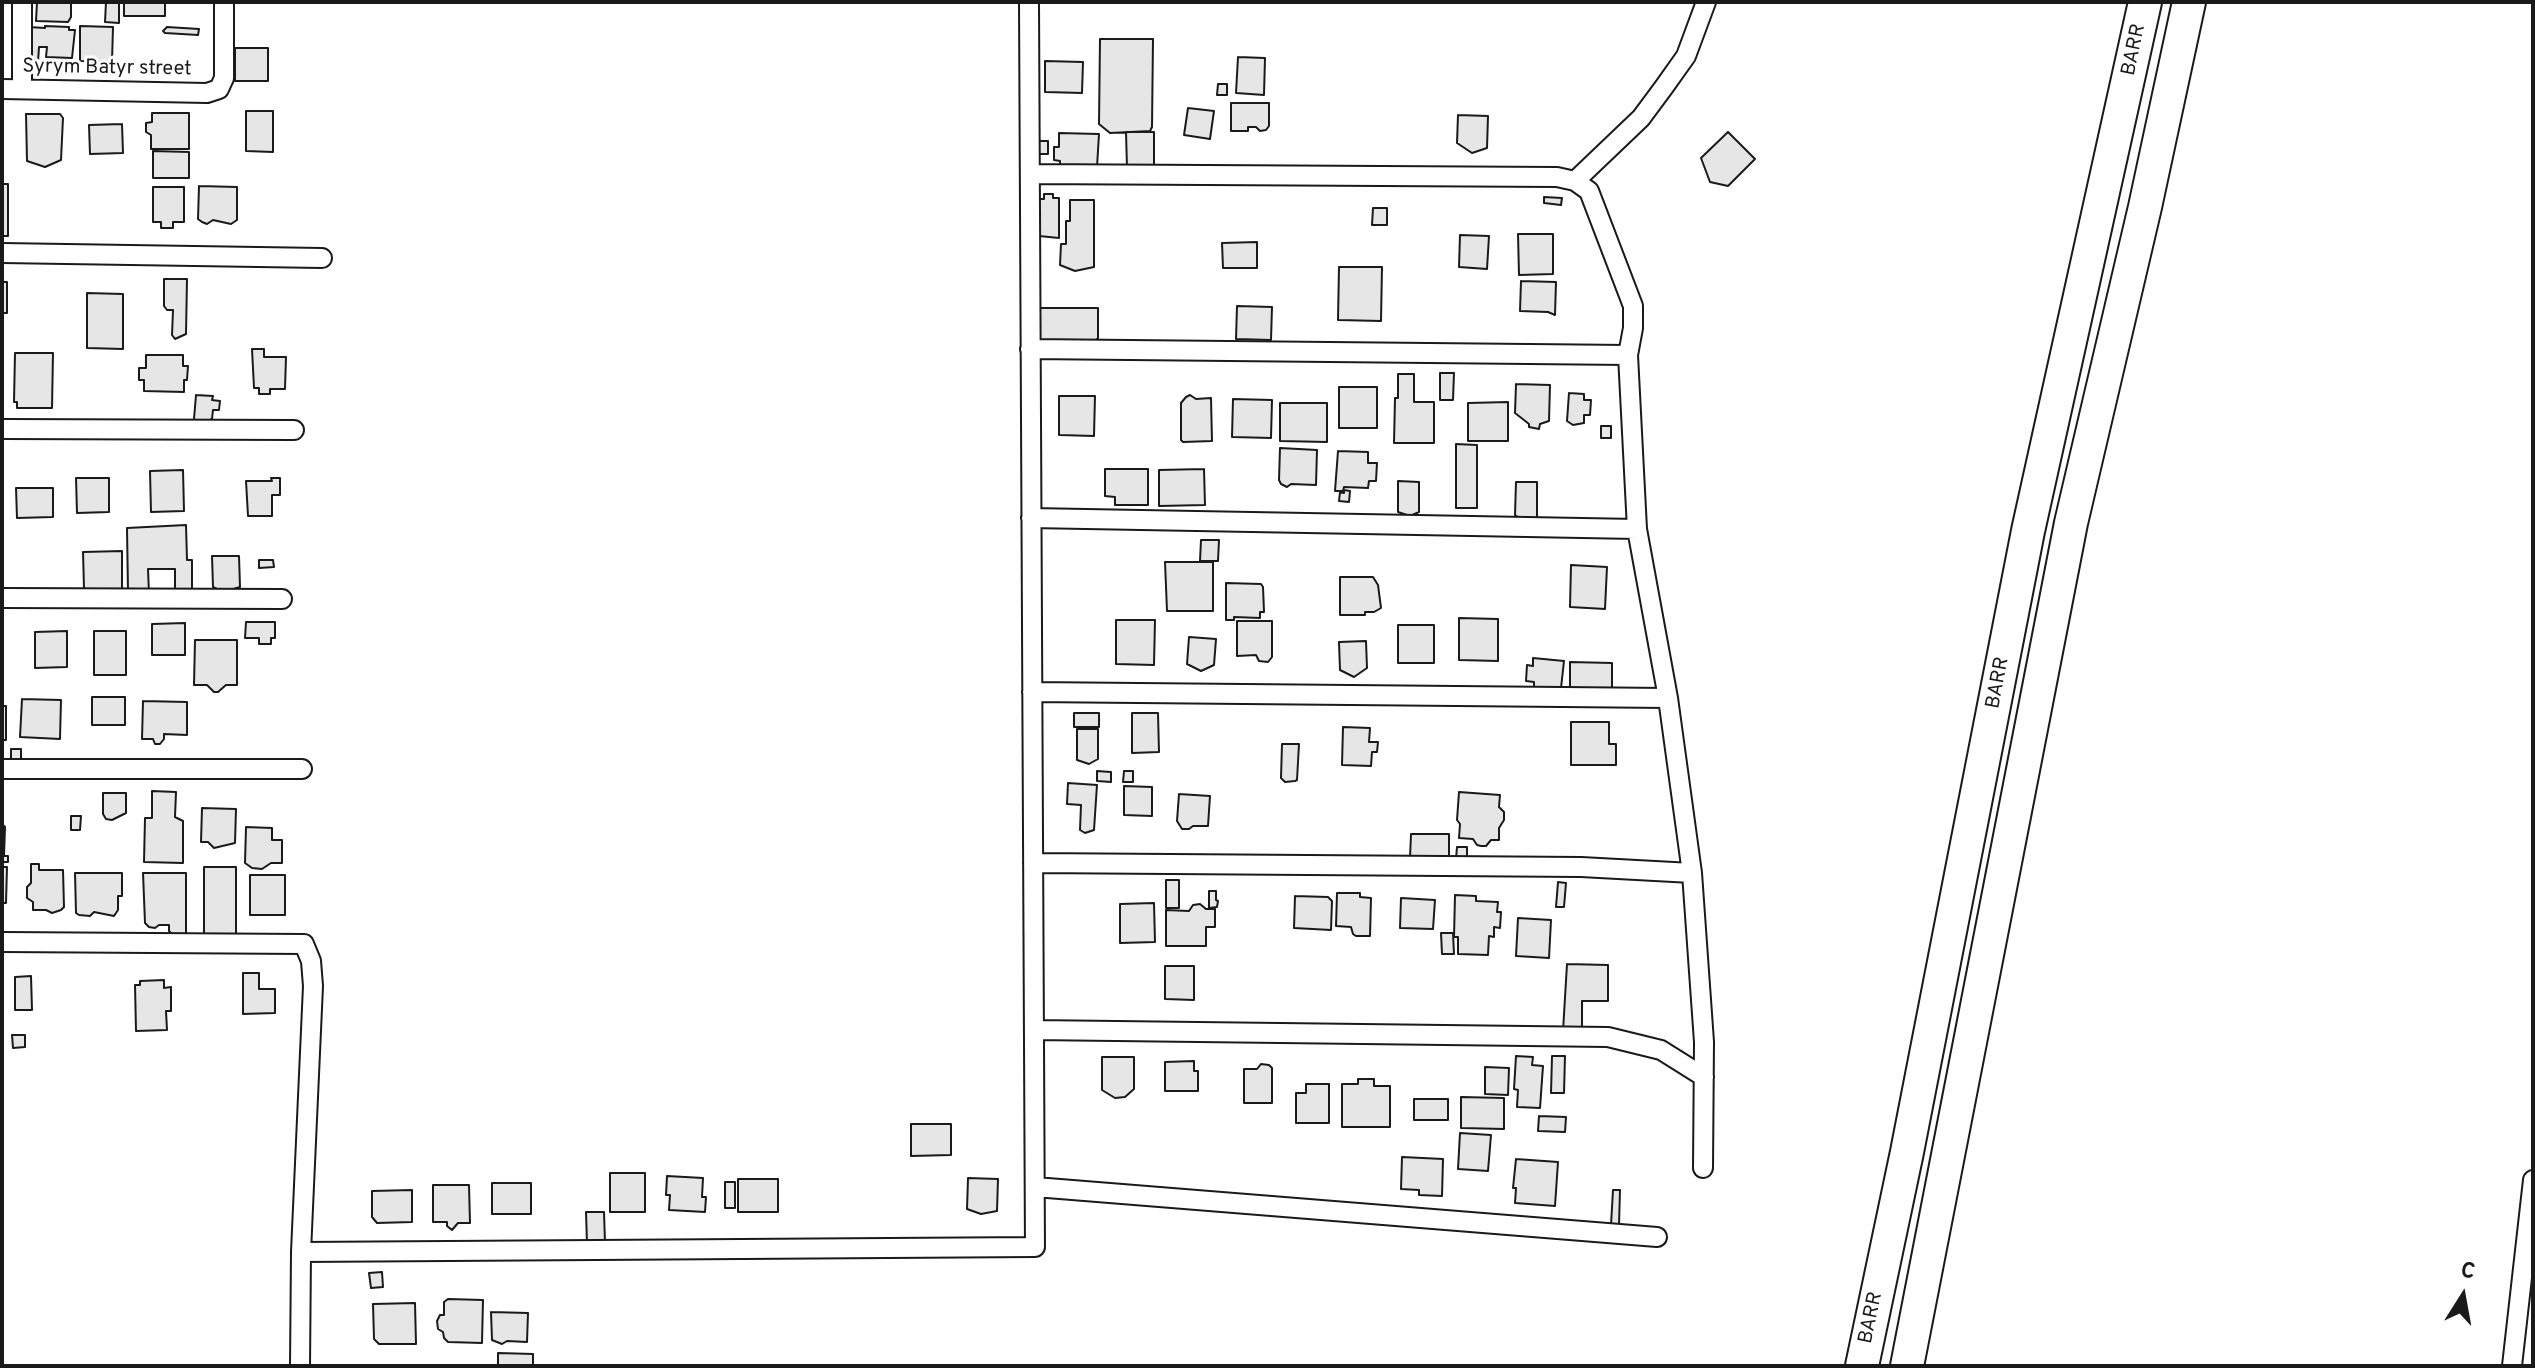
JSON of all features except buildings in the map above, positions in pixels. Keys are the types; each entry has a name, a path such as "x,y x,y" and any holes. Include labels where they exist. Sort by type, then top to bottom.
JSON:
{"highway":[{"name":"BARR","path":"1862,1366 1907,1152 2028,531 2145,2"},
{"name":"BARR","path":"1907,1366 2071,523 2189,2"}],"street":[{"path":"22,2 22,89"},
{"name":"Syrym Batyr street","path":"2,89 207,93 219,89 224,78 224,2"},
{"path":"301,1252 1035,1247 1029,2"},
{"path":"1575,181 1641,118 1664,87 1686,56 1706,2"},
{"path":"1030,174 1541,177 1575,181 1589,191 1633,306 1628,355 1637,529 1668,698 1692,873 1704,1042 1703,1168"},
{"path":"2,253 322,258"},
{"path":"1030,349 1628,355"},
{"path":"2,429 294,430"},
{"path":"1031,518 1637,529"},
{"path":"2,598 282,599"},
{"path":"1032,692 1668,698"},
{"path":"2,769 302,769"},
{"path":"1033,863 1581,867 1692,873"},
{"path":"2,942 304,944 311,961 313,986 301,1252 300,1366"},
{"path":"1034,1030 1608,1037 1661,1050 1704,1077"},
{"path":"2512,1366 2533,1180"},
{"path":"1035,1187 1657,1237"}]}
